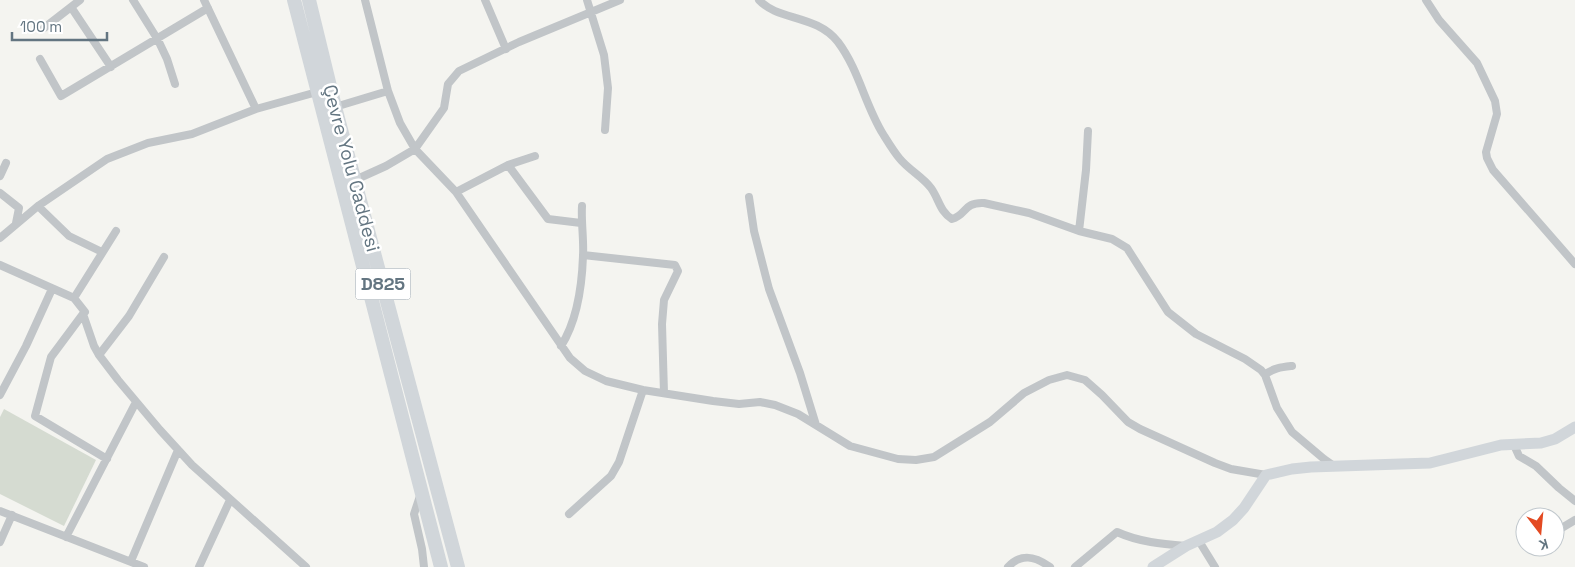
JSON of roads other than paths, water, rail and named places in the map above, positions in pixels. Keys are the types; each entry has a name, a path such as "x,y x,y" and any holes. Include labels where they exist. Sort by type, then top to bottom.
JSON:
{"highway":[{"name":"Çevre Yolu Caddesi","path":"294,0 441,567"},
{"name":"Çevre Yolu Caddesi","path":"309,0 335,107 458,567"}],"street":[{"path":"44,28 80,0"},
{"path":"133,0 158,40 167,59 175,84"},
{"path":"204,0 256,109"},
{"path":"365,0 388,91 400,123 415,148 456,192 570,358 585,371 606,381 643,390 713,401 739,404 760,402 775,405 798,414 850,446 898,459 916,460 934,457 990,422 1024,393 1049,380 1067,375 1085,380 1128,422 1140,429 1231,469 1266,476 1292,469 1430,463 1501,445 1541,443 1555,439 1575,428"},
{"path":"485,0 506,49"},
{"path":"587,0 604,55 608,88 605,130"},
{"path":"355,180 386,166 415,148 444,108 448,84 459,71 620,0"},
{"path":"759,0 770,9 803,19 822,28 836,40 850,59 869,109 884,134 900,159 931,188 944,214 952,219 957,218 968,206 977,203 984,204 1029,213 1079,231 1112,239 1127,248 1168,312 1196,334 1258,367 1265,375 1278,408 1292,432 1334,466"},
{"path":"1426,0 1439,20 1478,63 1495,101 1497,114 1486,152 1493,170 1575,264"},
{"path":"71,7 111,67"},
{"path":"40,59 61,96 158,40 208,8"},
{"path":"335,107 388,91"},
{"path":"0,238 38,206 107,159 122,152 163,139 192,134 256,109 317,92"},
{"path":"1079,231 1086,170 1088,131"},
{"path":"456,192 508,165 534,156"},
{"path":"0,176 6,163"},
{"path":"508,165 548,219 581,223"},
{"path":"0,193 18,208 16,223"},
{"path":"749,197 754,231 769,289 800,373 816,425"},
{"path":"38,206 69,236 102,252"},
{"path":"561,346 567,336 576,308 583,255 582,206"},
{"path":"74,298 116,231"},
{"path":"583,255 675,265 678,271 664,300 662,324 664,393"},
{"path":"99,355 129,316 164,257"},
{"path":"0,265 74,298 85,312 83,314 99,355 136,402 178,450 230,500 306,567"},
{"path":"0,395 52,289"},
{"path":"83,314 51,357 35,416 106,459"},
{"path":"1265,375 1277,368 1292,366"},
{"path":"569,514 611,476 619,462 643,390"},
{"path":"66,537 136,402"},
{"path":"1514,445 1519,456 1536,466 1575,500"},
{"path":"131,561 178,450"},
{"path":"1153,567 1186,546 1217,532 1233,520 1244,508 1266,476"},
{"path":"422,489 414,514 424,567"},
{"path":"199,567 230,500"},
{"path":"0,511 144,567"},
{"path":"0,542 12,515"},
{"path":"1075,567 1117,532 1131,538 1156,544 1186,546"},
{"path":"1199,541 1215,567"},
{"path":"1008,567 1015,560 1027,557 1040,560 1050,567"}]}
